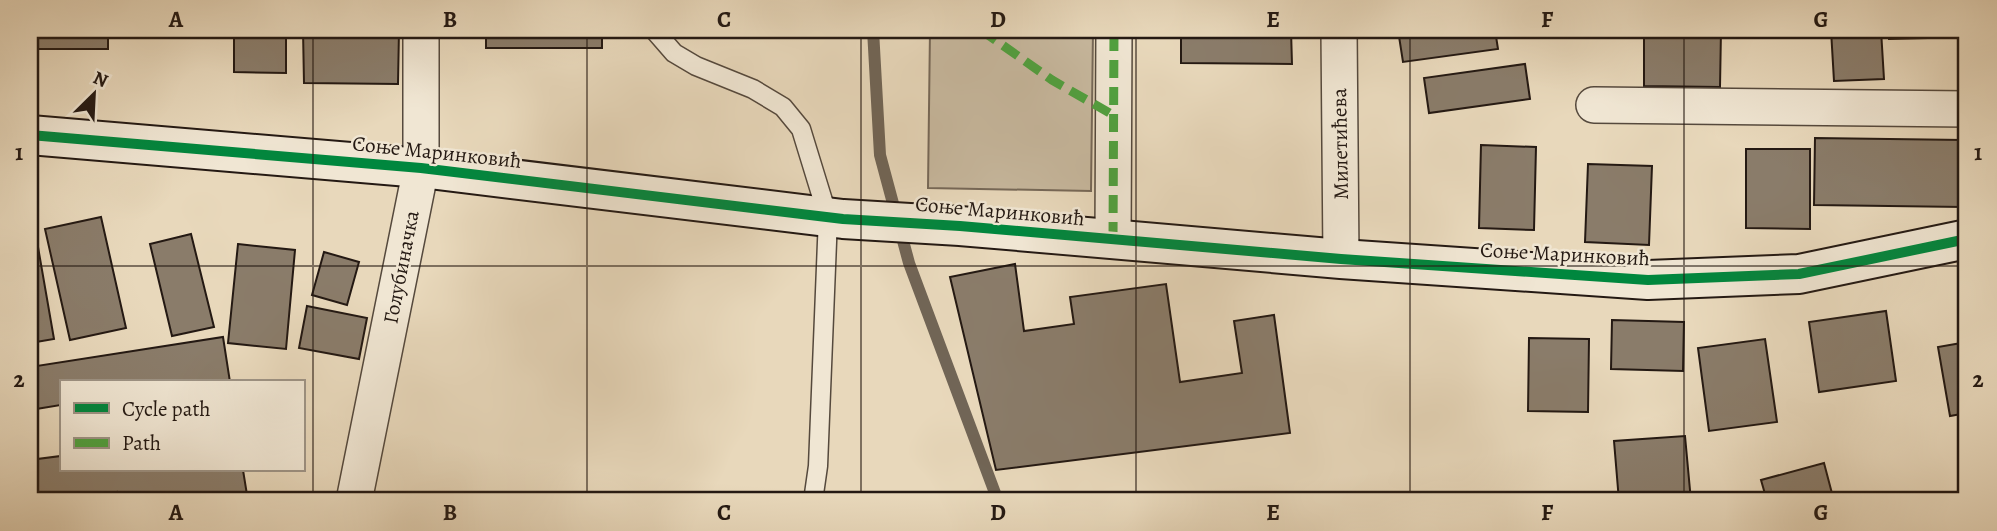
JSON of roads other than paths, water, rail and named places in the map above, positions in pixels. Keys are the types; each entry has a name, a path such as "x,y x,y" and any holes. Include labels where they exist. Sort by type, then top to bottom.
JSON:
{"street":[{"name":"Голубиначка","path":"354,501 421,168 421,30"},
{"path":"1113,240 1114,30"},
{"name":"Милетићева","path":"1339,30 1341,259"},
{"path":"1594,105 1967,109"},
{"name":"Соње Маринковић","path":"30,135 421,168 836,218 1341,259 1648,280 1799,274 1967,239"}],"lane":[{"path":"654,30 674,53 696,66 753,89 783,107 801,129 836,218 818,466 813,501"}],"waterway":[{"path":"873,30 880,155 909,263 998,501"}]}
